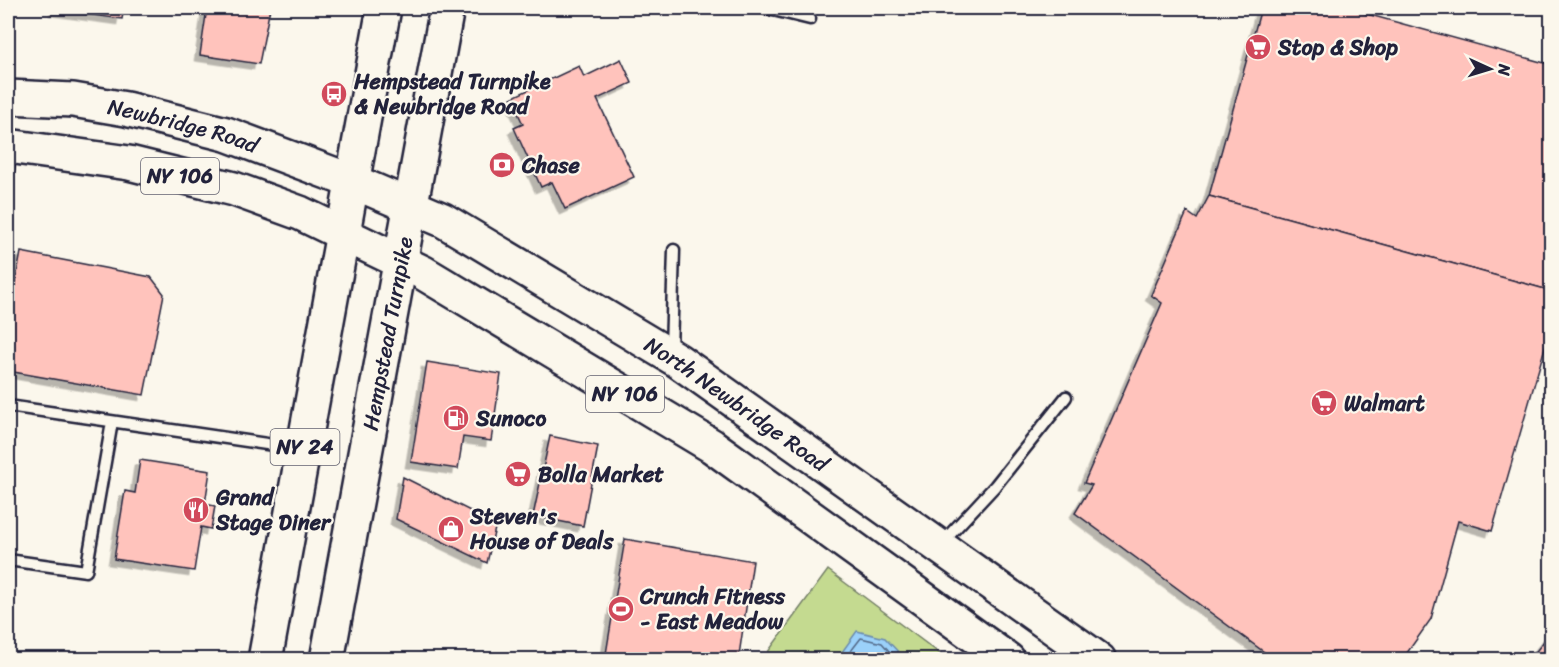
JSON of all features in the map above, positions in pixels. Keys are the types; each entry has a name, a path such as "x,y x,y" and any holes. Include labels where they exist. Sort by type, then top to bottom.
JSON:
{"main road":[{"name":"NY 24","path":"265,660 384,8"},
{"name":"Hempstead Turnpike","path":"327,660 402,263 447,8"},
{"name":"Newbridge Road","path":"8,96 73,100 126,109 226,134 354,182"},
{"name":"Newbridge Road","path":"9,154 129,163 234,189 300,213 402,263"},
{"name":"North Newbridge Road","path":"354,182 453,226 670,356 940,545 1099,660"},
{"name":"NY 106","path":"402,263 422,272 712,446 904,584 994,653"},
{"path":"904,584 940,545"}],"lane":[{"path":"765,8 810,19"},
{"path":"670,356 674,250"},
{"path":"940,545 995,486 1066,397"},
{"path":"8,406 304,449"},
{"path":"8,560 86,571 112,422"}],"green space":[{"path":"828,570 947,659 762,660"}],"water":[{"path":"857,631 885,638 905,659 837,659"}],"building":[{"path":"56,8 124,8 122,19 55,10"},
{"path":"207,8 270,8 259,64 200,55"},
{"path":"1261,8 1345,8 1552,65 1552,291 1209,196"},
{"path":"621,59 632,83 597,99 634,177 565,209 552,182 541,187 514,128 523,124 511,98 579,66 584,77"},
{"name":"Walmart","path":"1209,196 1552,291 1552,323 1492,531 1458,521 1431,619 1402,660 1275,660 1075,513 1092,485 1084,483 1162,303 1151,295 1187,212 1197,219"},
{"path":"21,252 151,277 164,294 144,395 8,371 8,322"},
{"path":"427,362 501,374 491,441 463,437 458,469 411,462"},
{"path":"550,436 598,446 583,526 533,516"},
{"path":"140,460 210,471 205,504 215,506 211,529 201,527 194,571 114,559 125,491 135,493"},
{"path":"403,477 496,524 487,563 396,519"},
{"path":"625,539 753,561 739,655 736,660 605,660"},
{"path":"1552,631 1552,660 1531,660 1530,659"}],"place":[{"name":"Stop & Shop","path":"1258,47"},
{"name":"Hempstead Turnpike & Newbridge Road","path":"334,94"},
{"name":"Chase","path":"502,165"},
{"name":"Walmart","path":"1324,403"},
{"name":"Sunoco","path":"456,418"},
{"name":"Bolla Market","path":"518,474"},
{"name":"Grand Stage Diner","path":"196,510"},
{"name":"Steven's House of Deals","path":"451,529"},
{"name":"Crunch Fitness - East Meadow","path":"621,609"}]}
